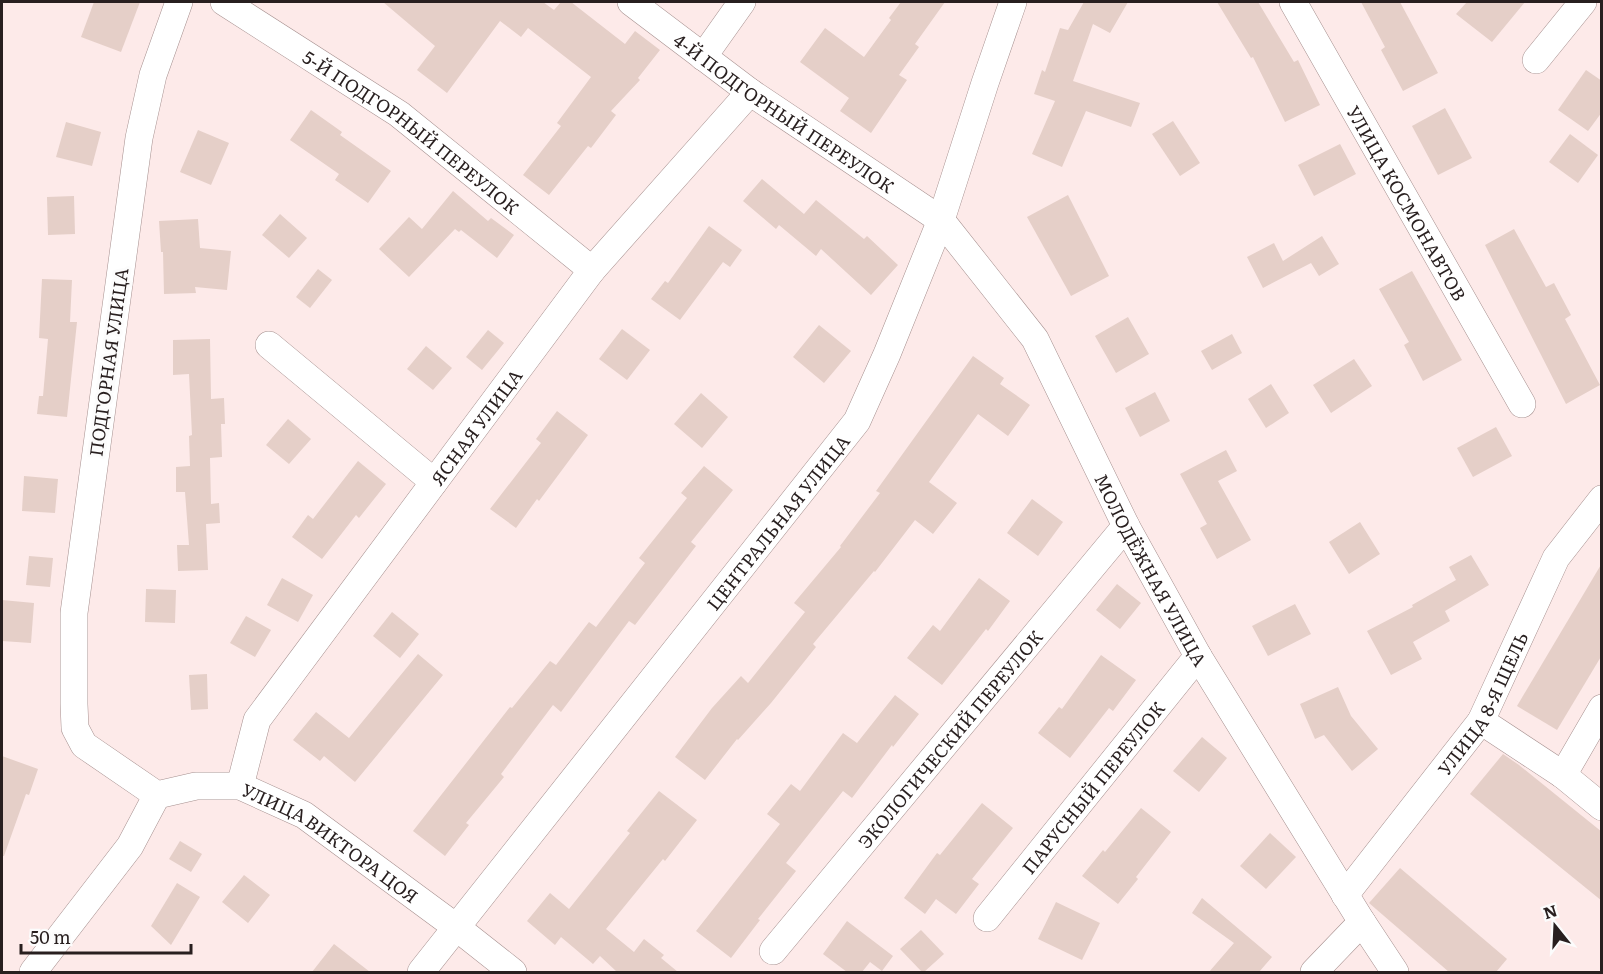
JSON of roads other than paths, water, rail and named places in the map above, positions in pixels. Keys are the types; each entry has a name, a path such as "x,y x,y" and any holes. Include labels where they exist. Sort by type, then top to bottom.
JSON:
{"street":[{"name":"ПОДГОРНАЯ УЛИЦА","path":"156,795 84,746 75,728 74,613 137,150 153,75 179,2"},
{"name":"5-Й ПОДГОРНЫЙ ПЕРЕУЛОК","path":"224,2 399,114 592,270"},
{"name":"4-Й ПОДГОРНЫЙ ПЕРЕУЛОК","path":"631,2 750,93 941,220"},
{"path":"703,57 742,2"},
{"name":"ЦЕНТРАЛЬНАЯ УЛИЦА","path":"421,972 857,421 887,354 941,220 1013,2"},
{"name":"УЛИЦА КОСМОНАВТОВ","path":"1293,2 1522,404"},
{"path":"1536,60 1583,2"},
{"name":"ЯСНАЯ УЛИЦА","path":"240,786 257,720 592,270 750,93"},
{"name":"МОЛОДЁЖНАЯ УЛИЦА","path":"941,220 1035,339 1126,526 1198,656 1395,972"},
{"path":"269,345 434,482"},
{"name":"УЛИЦА 8-Я ЩЕЛЬ","path":"1345,895 1481,721 1556,558 1602,499"},
{"name":"ЭКОЛОГИЧЕСКИЙ ПЕРЕУЛОК","path":"772,951 1126,526"},
{"name":"ПАРУСНЫЙ ПЕРЕУЛОК","path":"987,918 1198,656"},
{"path":"1563,775 1602,708"},
{"path":"1481,721 1563,775 1602,807"},
{"name":"УЛИЦА ВИКТОРА ЦОЯ","path":"156,795 196,786 240,786 304,815 513,972"},
{"path":"33,972 130,846 156,795"},
{"path":"1314,972 1362,922"}]}
